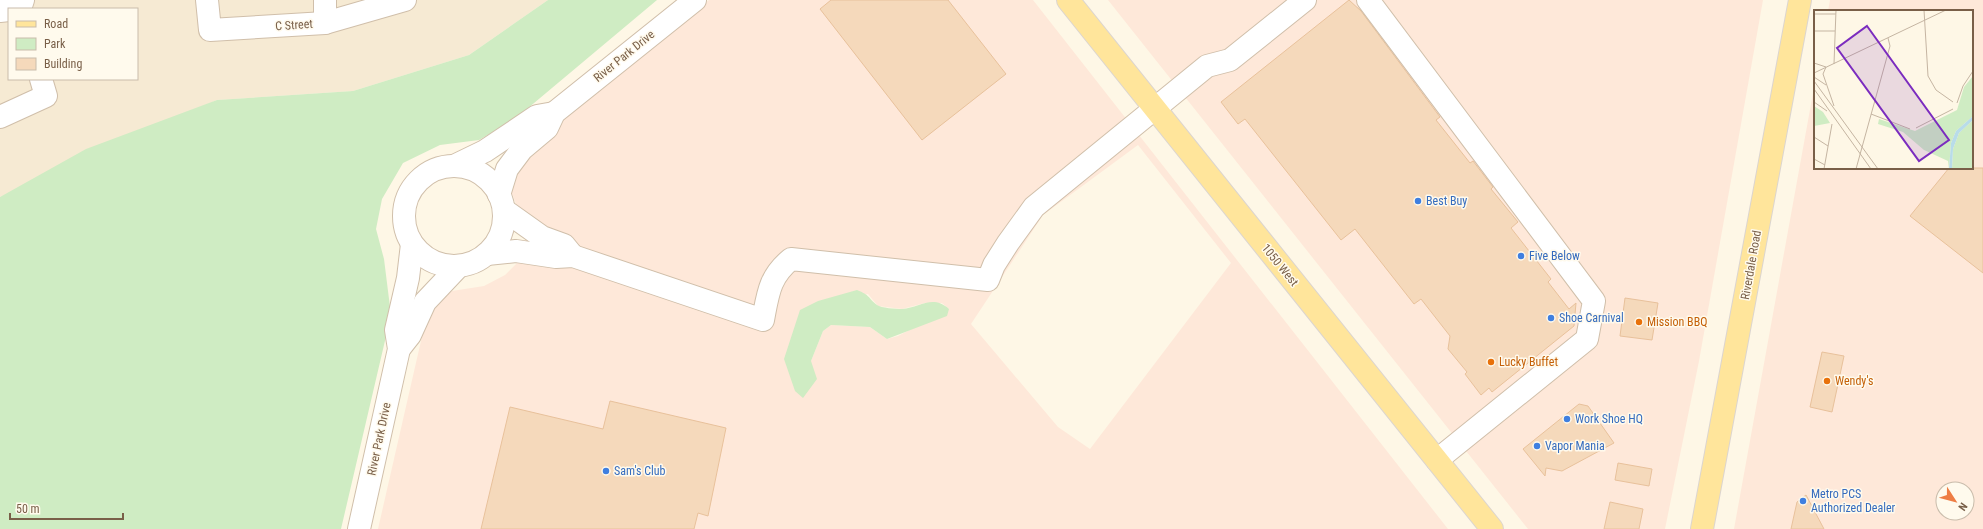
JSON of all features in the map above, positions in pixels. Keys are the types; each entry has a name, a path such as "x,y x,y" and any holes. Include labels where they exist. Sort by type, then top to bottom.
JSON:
{"main road":[{"name":"1050 West","path":"1068,0 1492,529"},
{"name":"Riverdale Road","path":"1702,529 1800,0"}],"street":[{"name":"C Street","path":"207,0 210,30 324,23 405,0"},
{"path":"324,23 325,0"},
{"name":"River Park Drive","path":"502,202 507,169 522,149 546,128 554,113 694,0"},
{"path":"487,254 516,251 556,257 573,256 763,320 773,279 778,270 791,259 988,280 994,265 1034,207 1207,66 1230,60 1305,0"},
{"path":"1368,0 1594,301 1586,340 1437,460"},
{"path":"0,117 46,96 41,80"},
{"name":"River Park Drive","path":"454,166 485,151 537,116 554,113"},
{"path":"502,202 504,222 501,234 495,245 487,254 474,262 460,266 446,266 433,262 421,254 412,244 406,230 404,215 407,200 414,186 425,176 438,169 454,166 468,168 481,174 492,183 502,202 542,237 564,245 573,256"},
{"name":"River Park Drive","path":"359,529 399,349 396,330 408,278 412,244"},
{"name":"River Park Drive","path":"399,349 410,335 425,302 460,266"}],"shaded area":[{"path":"0,0 548,0 469,55 353,91 217,100 0,197"},
{"path":"709,0 1033,0 1448,529 378,529 426,319 437,302 452,291 484,286 505,275 523,257 526,231 513,196 498,180 537,137","holes":["1138,145 1231,263 1090,449 1058,427 971,324 1043,215","868,294 878,306 902,309 925,303 942,303 949,309 898,336 887,339 870,327 831,325 823,331 811,361 818,301"]},
{"path":"1108,0 1763,0 1699,361 1665,529 1528,529"},
{"path":"1830,0 1983,0 1983,529 1734,529 1814,88 1814,169 1973,169 1973,10 1828,10"}],"green space":[{"path":"548,0 657,0 515,119 479,140 440,145 403,163 382,199 376,229 384,259 391,315 341,529 0,529 0,197 86,149 217,100 353,91 469,55"},
{"path":"857,290 867,295 877,305 885,308 902,309 931,302 943,305 949,309 947,316 887,339 870,327 831,325 823,331 811,361 817,379 803,398 795,391 784,359 800,310 818,301"}],"building":[{"path":"831,0 948,0 1006,74 922,140 820,9"},
{"path":"1349,0 1361,11 1440,117 1436,120 1470,163 1473,161 1493,187 1491,189 1518,222 1511,228 1551,279 1548,282 1569,309 1576,303 1574,326 1492,392 1489,388 1481,395 1465,374 1467,372 1448,349 1450,336 1421,299 1414,304 1355,229 1341,240 1245,119 1238,124 1221,102"},
{"path":"1983,168 1983,273 1910,216 1948,169"},
{"path":"1625,298 1658,303 1652,340 1620,336"},
{"name":"Wendy's","path":"1822,352 1844,356 1832,412 1810,407"},
{"name":"Sam's Club","path":"610,401 726,428 708,516 698,513 694,529 481,529 510,407 603,429"},
{"path":"1579,404 1588,406 1614,443 1562,471 1546,468 1545,476 1523,449"},
{"path":"1618,463 1652,469 1649,486 1615,480"},
{"path":"1806,495 1824,529 1791,529 1797,502"},
{"path":"1610,502 1643,509 1639,529 1604,529"}],"place":[{"name":"Best Buy","path":"1418,201"},
{"name":"Five Below","path":"1521,256"},
{"name":"Shoe Carnival","path":"1551,318"},
{"name":"Mission BBQ","path":"1639,322"},
{"name":"Lucky Buffet","path":"1491,362"},
{"name":"Wendy's","path":"1827,381"},
{"name":"Work Shoe HQ","path":"1567,419"},
{"name":"Vapor Mania","path":"1537,446"},
{"name":"Sam's Club","path":"606,471"},
{"name":"Metro PCS Authorized Dealer","path":"1803,501"}]}
